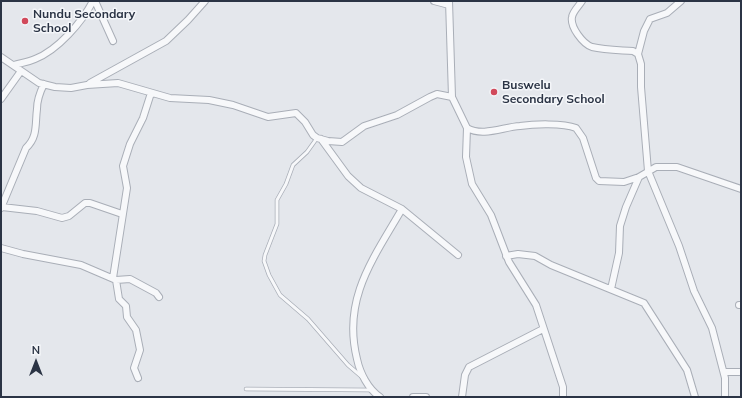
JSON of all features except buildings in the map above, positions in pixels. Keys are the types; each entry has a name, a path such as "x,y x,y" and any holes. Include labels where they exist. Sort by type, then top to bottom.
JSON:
{"street":[{"path":"94,1 113,40"},
{"path":"14,65 36,59 61,41 83,20 94,1"},
{"path":"87,85 166,41 205,1"},
{"path":"434,1 449,3 452,97 467,128 466,157 468,172 472,184 491,215 506,256 532,298 563,387 563,397"},
{"path":"582,1 574,12 572,20 578,34 588,45 632,51 638,54"},
{"path":"682,1 667,13 650,19 644,31 638,54 641,64 641,87 648,171 679,246 694,291 712,328 724,372 725,397"},
{"path":"1,57 21,71 44,84 71,88 87,85 118,84 170,98 209,100 232,105 268,117 296,113 305,122 313,135 319,139 348,176 361,188 402,209 458,255"},
{"path":"1,99 21,71"},
{"path":"44,84 38,100 35,137 26,148 1,208 31,210 62,218 69,216 85,203 90,203 122,214"},
{"path":"138,378 134,368 140,352 137,334 127,317 126,306 119,299 114,279 122,214 127,188 123,166 130,144 150,100 151,93"},
{"path":"319,139 342,142 364,126 378,120 397,115 433,95 445,94 452,97"},
{"path":"467,128 477,131 529,125 571,126 579,131 596,178 599,181 624,182 639,177 656,167 677,167 741,189"},
{"path":"611,289 619,253 620,226 626,207 639,177"},
{"path":"380,397 371,390 358,363 352,335 352,318 355,301 368,267 402,209"},
{"path":"1,248 27,255 81,265 114,279 130,279 156,292 160,297"},
{"path":"506,256 518,254 535,256 546,263 646,305 687,370 695,397"},
{"path":"462,397 465,374 469,367 543,329"},
{"path":"724,372 741,372"},
{"path":"413,397 426,397"}],"lane":[{"path":"319,139 304,156 293,165 286,184 277,200 277,224 264,261 268,275 280,295 321,332 348,365 365,378"},
{"path":"246,390 371,390"}],"place":[{"name":"Nundu Secondary School","path":"25,21"},
{"name":"Buswelu Secondary School","path":"494,92"}]}
